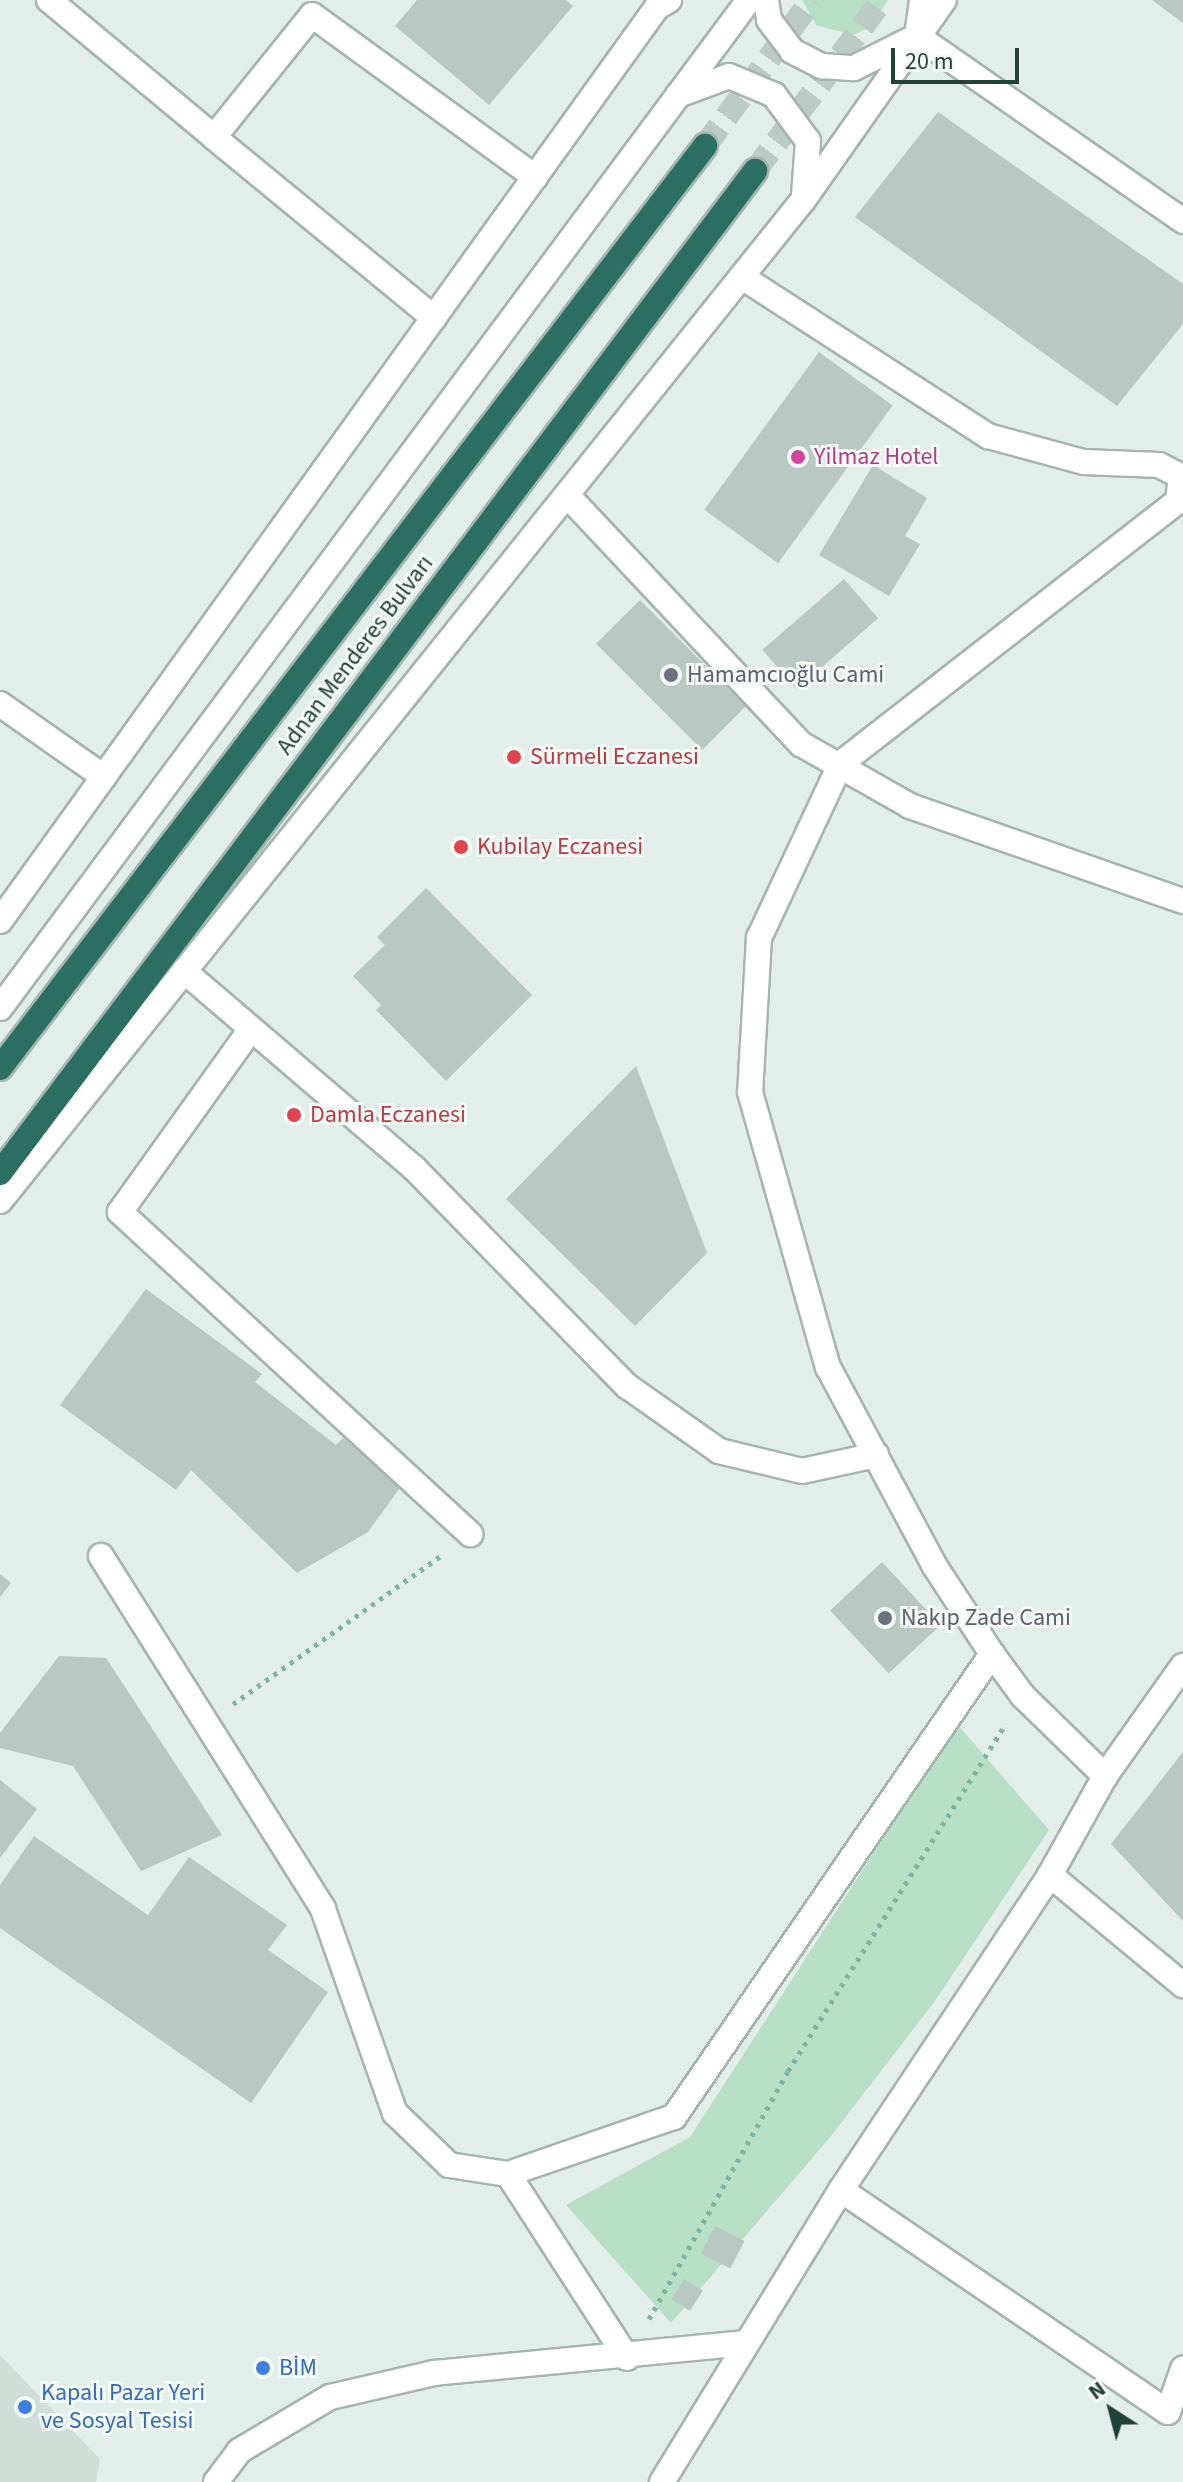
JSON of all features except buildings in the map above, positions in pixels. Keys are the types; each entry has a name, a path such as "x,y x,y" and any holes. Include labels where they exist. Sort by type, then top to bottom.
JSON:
{"highway":[{"name":"Adnan Menderes Bulvarı","path":"0,1068 705,146"},
{"name":"Adnan Menderes Bulvarı","path":"0,1173 755,171"}],"street":[{"path":"49,0 434,318"},
{"path":"0,921 657,7 669,0"},
{"path":"0,1008 749,0"},
{"path":"766,0 769,20 792,51 822,66 854,68 917,36"},
{"path":"917,36 922,0"},
{"path":"0,1201 804,199 944,0"},
{"path":"214,137 312,15 535,177"},
{"path":"917,36 1183,221"},
{"path":"677,95 729,76 774,95 808,141 804,199"},
{"path":"742,277 988,436 1084,462 1159,465 1181,476 1178,501 841,763 759,938 750,1092 828,1367 992,1654 1023,1696 1105,1776"},
{"path":"567,495 801,744 841,763 910,806 1183,901"},
{"path":"0,704 104,777"},
{"path":"184,971 414,1168 627,1386 719,1451 802,1471 876,1455"},
{"path":"251,1029 120,1212 470,1534"},
{"path":"101,1556 323,1909 395,2113 449,2165 508,2174 674,2117 992,1654"},
{"path":"662,2482 841,2190 1050,1875 1105,1776 1183,1666"},
{"path":"1050,1875 1183,1985"},
{"path":"508,2174 627,2358"},
{"path":"841,2190 1175,2417 1183,2369"},
{"path":"216,2482 239,2451 330,2397 434,2373 627,2358 745,2343"}],"path":[{"path":"207,1723 470,1534"},
{"path":"627,2358 788,2071 1023,1696"}],"shaded area":[{"name":"Kapalı Pazar Yeri ve Sosyal Tesisi","path":"0,2355 100,2459 96,2482 0,2482"}],"green space":[{"path":"802,0 888,0 871,27 853,35 816,25"},
{"path":"957,1724 1049,1830 935,2001 831,2136 671,2323 566,2205 690,2137"}],"tunnel":[{"path":"705,146 812,0"},
{"path":"755,171 882,0"}],"place":[{"name":"Yilmaz Hotel","path":"798,457"},
{"name":"Hamamcıoğlu Cami","path":"671,675"},
{"name":"Sürmeli Eczanesi","path":"514,757"},
{"name":"Kubilay Eczanesi","path":"461,847"},
{"name":"Damla Eczanesi","path":"294,1115"},
{"name":"Nakıp Zade Cami","path":"885,1618"},
{"name":"BİM","path":"263,2368"},
{"name":"Kapalı Pazar Yeri ve Sosyal Tesisi","path":"25,2407"}]}
